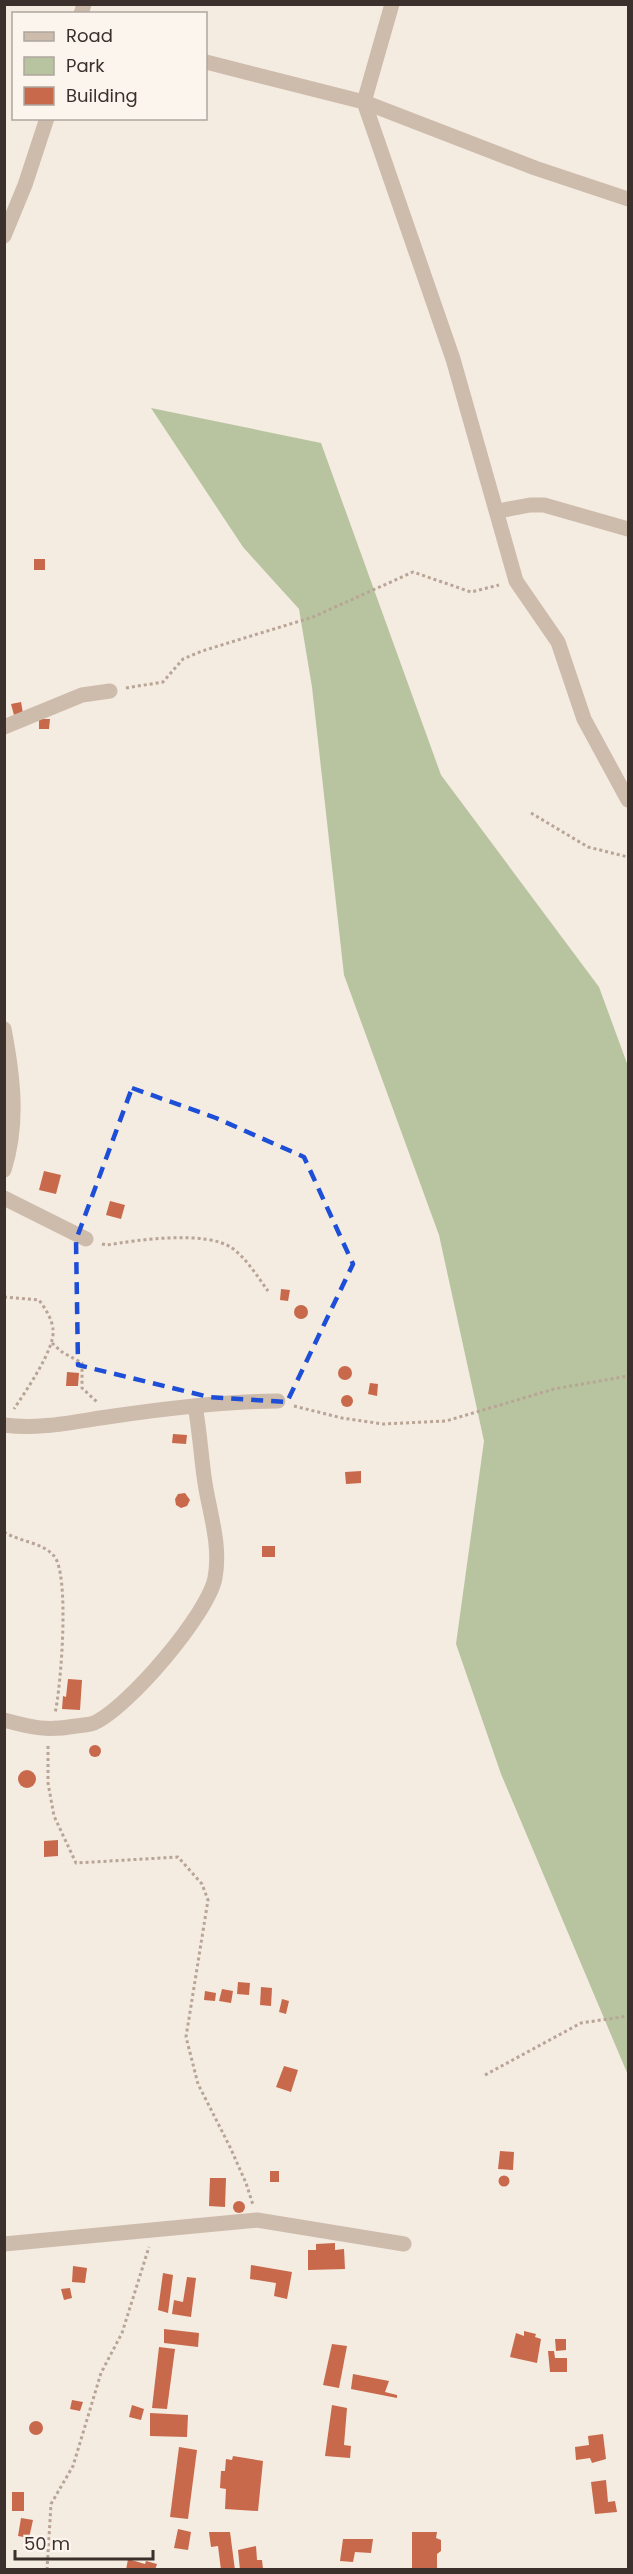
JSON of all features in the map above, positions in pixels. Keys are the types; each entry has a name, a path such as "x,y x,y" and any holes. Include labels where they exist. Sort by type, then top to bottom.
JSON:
{"street":[{"path":"392,4 364,102 453,359 516,581 558,642 584,719 628,800"},
{"path":"207,62 364,102 535,168 628,200"},
{"path":"4,236 25,185 46,120"},
{"path":"498,511 530,504 544,505 628,529"},
{"path":"4,727 82,695 110,691"},
{"path":"4,1029 12,1071 14,1110 10,1154 4,1170"},
{"path":"4,1198 86,1239"},
{"path":"8,1425 73,1424 112,1416 233,1401 278,1401"},
{"path":"4,1720 50,1730 93,1723 126,1700 168,1653 196,1616 215,1580 217,1538 205,1484 195,1406"},
{"path":"4,2244 257,2220 404,2244"}],"path":[{"path":"110,691 163,682 183,659 313,617 413,572 471,592 516,581"},
{"path":"531,813 588,847 628,857"},
{"path":"86,1239 107,1245 154,1240 219,1241 243,1257 268,1292"},
{"path":"4,1297 39,1300 46,1309 54,1330 52,1343 14,1410 8,1425"},
{"path":"52,1343 62,1352 82,1363 82,1388 112,1416"},
{"path":"278,1401 342,1418 383,1424 446,1421 554,1389 628,1376"},
{"path":"4,1532 38,1546 55,1557 60,1571 63,1594 60,1667 57,1706 50,1730 47,1762 54,1816 76,1863 178,1857 202,1884 208,1900 186,2037 198,2084 246,2182 257,2220"},
{"path":"485,2075 581,2023 628,2016"},
{"path":"47,2570 51,2504 73,2466 101,2373 122,2333 153,2231"}],"highlighted area":[{"path":"132,1088 216,1118 304,1157 353,1264 287,1402 209,1397 78,1365 76,1240"}],"green space":[{"path":"151,408 321,443 441,775 599,987 628,1066 628,2075 501,1774 456,1644 484,1441 439,1235 344,975 312,687 299,609 243,547"}],"building":[{"path":"34,559 45,559 45,570 34,570"},
{"path":"21,702 23,713 14,715 11,704"},
{"path":"39,719 50,719 49,729 39,729"},
{"path":"44,1171 61,1175 56,1194 39,1190"},
{"path":"110,1201 125,1205 121,1219 106,1215"},
{"path":"281,1289 290,1290 288,1301 280,1300"},
{"path":"298,1305 304,1305 308,1312 304,1319 298,1319 294,1315 294,1309"},
{"path":"345,1366 350,1368 352,1373 350,1378 345,1380 340,1378 338,1373 340,1368"},
{"path":"67,1372 79,1373 78,1386 66,1386"},
{"path":"370,1383 378,1384 377,1396 368,1394"},
{"path":"347,1395 353,1401 347,1407 341,1401"},
{"path":"173,1434 187,1435 186,1444 172,1443"},
{"path":"361,1471 361,1483 346,1484 345,1472"},
{"path":"185,1493 190,1500 187,1506 181,1508 176,1505 175,1499 178,1494"},
{"path":"262,1546 275,1546 275,1557 262,1557"},
{"path":"68,1679 82,1680 80,1710 62,1709"},
{"path":"95,1745 101,1751 95,1757 89,1751"},
{"path":"27,1770 33,1773 36,1779 33,1785 27,1788 21,1785 18,1779 21,1773"},
{"path":"58,1840 58,1856 44,1857 44,1841"},
{"path":"238,1982 250,1983 249,1995 237,1994"},
{"path":"261,1987 272,1988 271,2006 260,2005"},
{"path":"222,1989 233,1991 231,2003 219,2001"},
{"path":"205,1991 216,1993 215,2001 204,2000"},
{"path":"282,1999 289,2001 286,2014 279,2012"},
{"path":"284,2066 298,2070 291,2092 276,2087"},
{"path":"500,2151 514,2152 513,2170 498,2169"},
{"path":"270,2171 279,2171 279,2182 270,2182"},
{"path":"504,2175 510,2181 504,2187 498,2181"},
{"path":"210,2178 226,2178 225,2207 209,2206"},
{"path":"239,2201 245,2207 239,2213 233,2207"},
{"path":"335,2243 335,2250 344,2249 345,2269 308,2270 308,2250 316,2250 316,2244"},
{"path":"251,2265 292,2272 287,2299 274,2296 276,2283 250,2279"},
{"path":"73,2266 87,2268 85,2283 72,2282"},
{"path":"163,2273 173,2275 168,2313 158,2310"},
{"path":"187,2277 196,2278 191,2317 172,2314 174,2300 183,2302"},
{"path":"70,2288 72,2298 64,2300 61,2289"},
{"path":"164,2329 199,2333 198,2347 164,2343"},
{"path":"524,2331 536,2334 535,2337 541,2339 537,2363 510,2357 516,2333 524,2336"},
{"path":"555,2339 566,2339 566,2350 556,2351"},
{"path":"332,2344 347,2346 339,2388 323,2385"},
{"path":"159,2347 175,2349 167,2409 152,2408"},
{"path":"548,2351 554,2351 555,2358 567,2358 567,2372 550,2372"},
{"path":"353,2374 389,2381 385,2392 397,2395 397,2398 351,2389"},
{"path":"72,2400 83,2402 80,2411 70,2409"},
{"path":"132,2405 144,2409 141,2420 129,2417"},
{"path":"332,2405 347,2408 344,2445 351,2446 350,2458 325,2456"},
{"path":"150,2413 188,2415 187,2437 150,2436"},
{"path":"36,2421 41,2423 43,2428 41,2433 36,2435 31,2433 29,2428 31,2423"},
{"path":"603,2434 606,2459 592,2463 590,2458 576,2460 575,2447 589,2445 588,2436"},
{"path":"179,2447 197,2450 188,2519 170,2517"},
{"path":"233,2456 263,2461 258,2511 225,2509 226,2489 220,2488 221,2471 225,2471 226,2459 232,2460"},
{"path":"606,2480 608,2502 615,2501 617,2512 595,2514 591,2482"},
{"path":"12,2492 24,2492 24,2511 12,2511"},
{"path":"21,2518 33,2520 29,2538 18,2536"},
{"path":"178,2529 191,2532 188,2550 174,2548"},
{"path":"209,2532 230,2532 235,2570 221,2570 218,2546 211,2547"},
{"path":"412,2532 437,2532 436,2538 441,2540 441,2551 437,2554 437,2569 412,2570"},
{"path":"343,2539 373,2539 371,2553 355,2552 353,2562 340,2561"},
{"path":"256,2546 257,2560 262,2560 263,2569 240,2570 238,2550"},
{"path":"128,2559 145,2564 146,2561 157,2564 155,2570 126,2570"}]}
